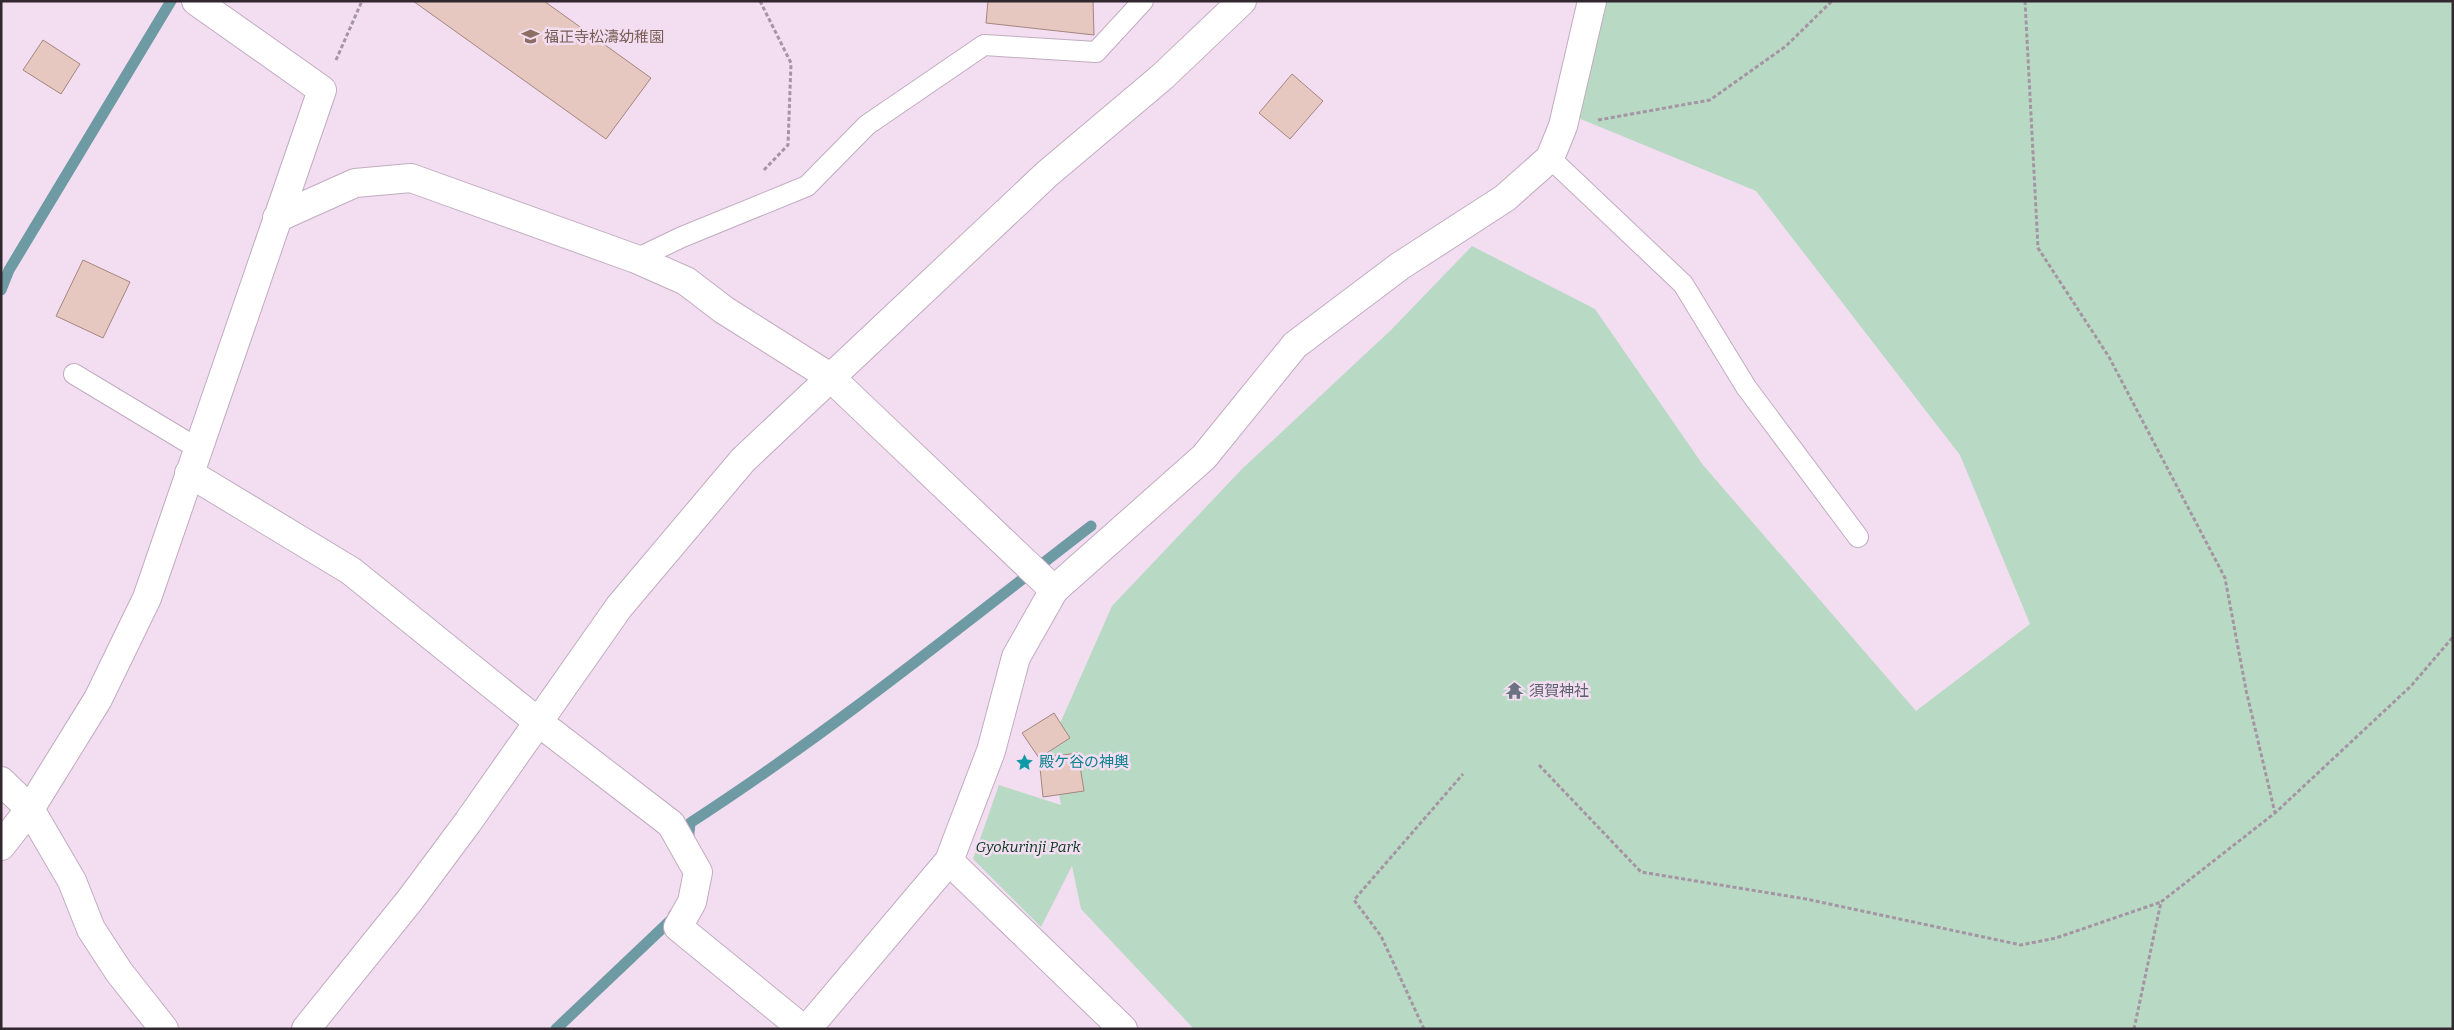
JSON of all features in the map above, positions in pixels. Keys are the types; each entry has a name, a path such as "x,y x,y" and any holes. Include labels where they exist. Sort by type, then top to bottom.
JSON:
{"street":[{"path":"1,846 30,809 98,699 147,598 322,90 196,1"},
{"path":"306,1029 410,900 468,822 537,721 619,607 743,460 830,376 1047,174 1162,77 1242,1"},
{"path":"193,461 351,571 537,721 671,824 698,872 692,902 678,927 805,1029 949,861 991,751 1016,657 1054,590 1204,457 1295,345 1400,266 1505,198 1550,158 1562,126 1592,1"},
{"path":"277,218 355,183 411,178 636,259 686,281 724,310 830,376 1054,590"},
{"path":"1,781 30,809 72,881 91,929 119,972 164,1029"},
{"path":"949,861 1123,1029"}],"lane":[{"path":"636,259 682,237 807,186 867,125 984,45 1096,52 1143,1"},
{"path":"1550,158 1683,284 1746,387 1858,537"},
{"path":"74,374 193,461"}],"path":[{"path":"322,90 362,1"},
{"path":"760,1 791,63 788,145 762,173"},
{"path":"1562,126 1710,100 1786,46 1832,1"},
{"path":"2025,1 2038,248 2109,357 2225,578 2246,690 2275,813"},
{"path":"1540,765 1641,872 1806,899 2021,945 2056,938 2161,902 2275,813 2411,686 2453,637"},
{"path":"1424,1029 1381,936 1354,900 1463,774"},
{"path":"2134,1029 2161,902"}],"green space":[{"name":"Gyokurinji Park","path":"1604,1 2453,1 2453,1029 1194,1029 1081,909 1072,866 1041,927 973,859 999,785 1061,805 1050,746 1112,606 1242,469 1391,330 1472,246 1595,309 1703,465 1916,711 2030,624 1960,455 1756,191 1566,113"}],"building":[{"path":"413,1 544,1 651,78 606,139"},
{"path":"988,1 1093,1 1094,35 986,23"},
{"path":"43,40 80,64 61,94 23,70"},
{"path":"1292,74 1323,101 1290,139 1259,113"},
{"path":"83,260 130,282 103,338 56,316"},
{"path":"1054,713 1070,738 1039,758 1022,733"},
{"path":"1078,753 1084,791 1043,797 1039,758"}],"waterway":[{"path":"1,290 9,270 171,1"},
{"path":"688,843 690,823 742,789 843,716 1091,526"},
{"path":"556,1029 672,919 674,914"}],"place":[{"name":"福正寺松濤幼稚園","path":"530,37"},
{"name":"須賀神社","path":"1515,691"},
{"name":"殿ケ谷の神輿","path":"1025,762"}]}
